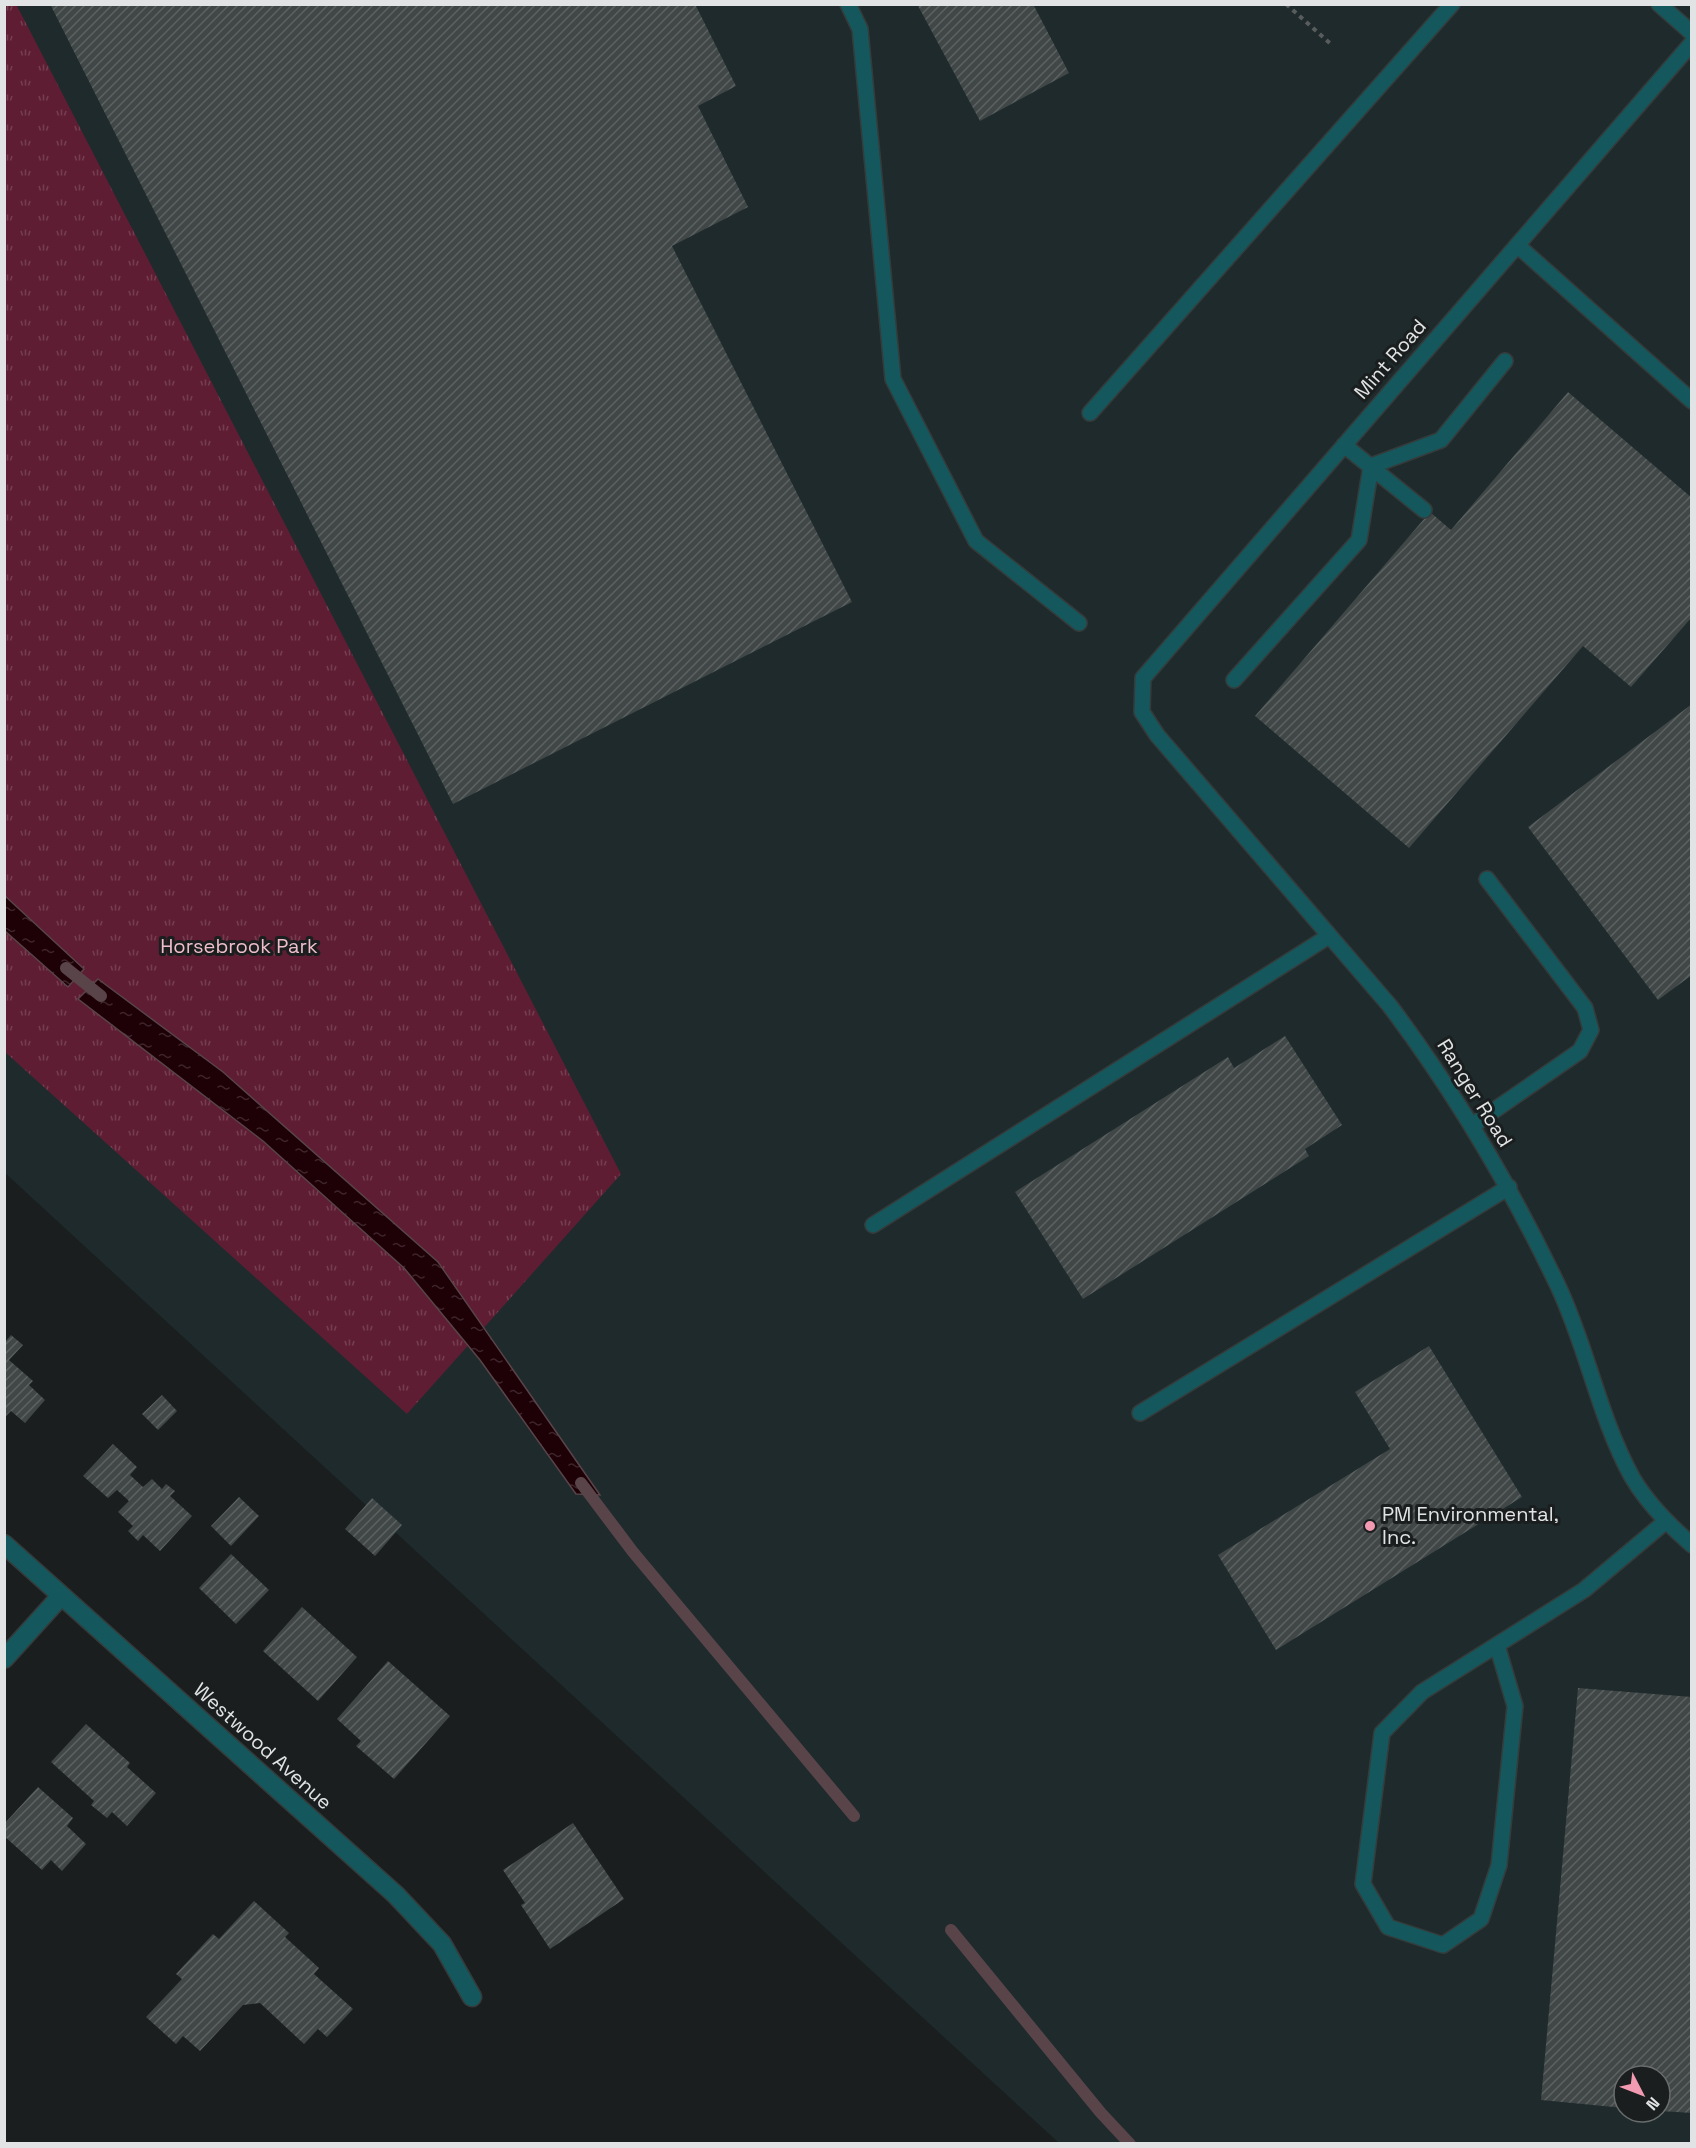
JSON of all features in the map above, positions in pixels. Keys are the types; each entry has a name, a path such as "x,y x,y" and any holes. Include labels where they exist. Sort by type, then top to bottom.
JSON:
{"street":[{"name":"Westwood Avenue","path":"4,1544 396,1895 441,1944 472,1997"},
{"path":"4,1659 61,1596"}],"lane":[{"path":"848,4 860,29 893,379 976,541 1079,623"},
{"path":"1090,413 1452,4"},
{"path":"1659,4 1692,33"},
{"name":"Mint Road","path":"1142,712 1143,678 1692,43"},
{"path":"1517,245 1692,401"},
{"path":"1371,466 1441,440 1505,361"},
{"path":"1344,445 1424,510"},
{"path":"1234,680 1359,540 1371,466"},
{"name":"Ranger Road","path":"1142,712 1157,735 1390,1006 1425,1052 1473,1125 1509,1187 1559,1289 1606,1416 1632,1477 1665,1521 1692,1545"},
{"path":"1473,1125 1580,1051 1591,1030 1585,1008 1487,879"},
{"path":"873,1225 1329,936"},
{"path":"1140,1413 1509,1187"},
{"path":"1497,1645 1515,1706 1499,1865 1481,1919 1443,1945 1388,1927 1363,1884 1383,1733 1422,1692 1584,1590 1665,1521"}],"path":[{"path":"1286,4 1332,45"}],"shaded area":[{"path":"4,5 1691,5 1691,2143 1059,2143 5,1173"}],"green space":[{"name":"Horsebrook Park","path":"16,4 621,1174 407,1414 5,1052 4,5"}],"water":[{"path":"4,895 84,969 68,987 5,931"},
{"path":"98,979 223,1072 438,1262 600,1495 576,1494 480,1360 404,1268 263,1141 78,999"}],"building":[{"path":"50,4 695,4 736,86 698,106 748,207 672,246 852,602 453,804"},
{"path":"917,4 1033,4 1069,73 980,121"},
{"path":"1568,392 1692,498 1692,617 1631,687 1583,646 1409,848 1255,716 1430,512 1451,530"},
{"path":"1692,704 1692,975 1658,1000 1528,827"},
{"path":"1285,1036 1342,1125 1305,1149 1309,1156 1083,1299 1015,1192 1228,1057 1234,1068"},
{"path":"11,1335 23,1345 9,1360 33,1381 29,1385 45,1400 25,1423 11,1411 5,1415 5,1342"},
{"name":"PM Environmental, Inc.","path":"1429,1346 1522,1497 1276,1650 1218,1555 1390,1449 1355,1392"},
{"path":"162,1395 177,1411 158,1430 142,1414"},
{"path":"113,1444 137,1467 130,1475 143,1487 152,1479 162,1489 166,1484 175,1491 170,1496 192,1516 160,1551 143,1535 138,1541 128,1531 133,1526 118,1512 129,1501 117,1490 108,1498 83,1476"},
{"path":"239,1497 259,1516 231,1546 211,1526"},
{"path":"372,1498 402,1525 375,1556 345,1529"},
{"path":"231,1554 269,1590 236,1624 199,1588"},
{"path":"302,1607 357,1657 318,1701 263,1651"},
{"path":"388,1661 450,1716 394,1779 356,1746 361,1741 337,1719"},
{"path":"1578,1688 1692,1697 1692,2113 1672,2112 1672,2064 1612,2064 1612,2107 1541,2100"},
{"path":"86,1724 130,1763 127,1767 156,1793 127,1826 112,1812 107,1818 91,1805 94,1801 51,1762"},
{"path":"38,1787 73,1818 67,1826 86,1844 62,1871 51,1860 42,1870 4,1836 4,1824"},
{"path":"573,1823 624,1899 550,1949 521,1905 525,1903 503,1870"},
{"path":"254,1901 289,1933 285,1937 319,1968 314,1974 353,2009 327,2037 318,2029 304,2044 260,2003 243,2005 200,2051 183,2036 176,2044 146,2017 182,1979 176,1974 213,1934 219,1939"}],"waterway":[{"path":"66,968 101,996"},
{"path":"581,1483 633,1552 854,1816"},
{"path":"951,1930 1101,2113 1130,2144"}],"place":[{"name":"PM Environmental, Inc.","path":"1370,1526"}]}
